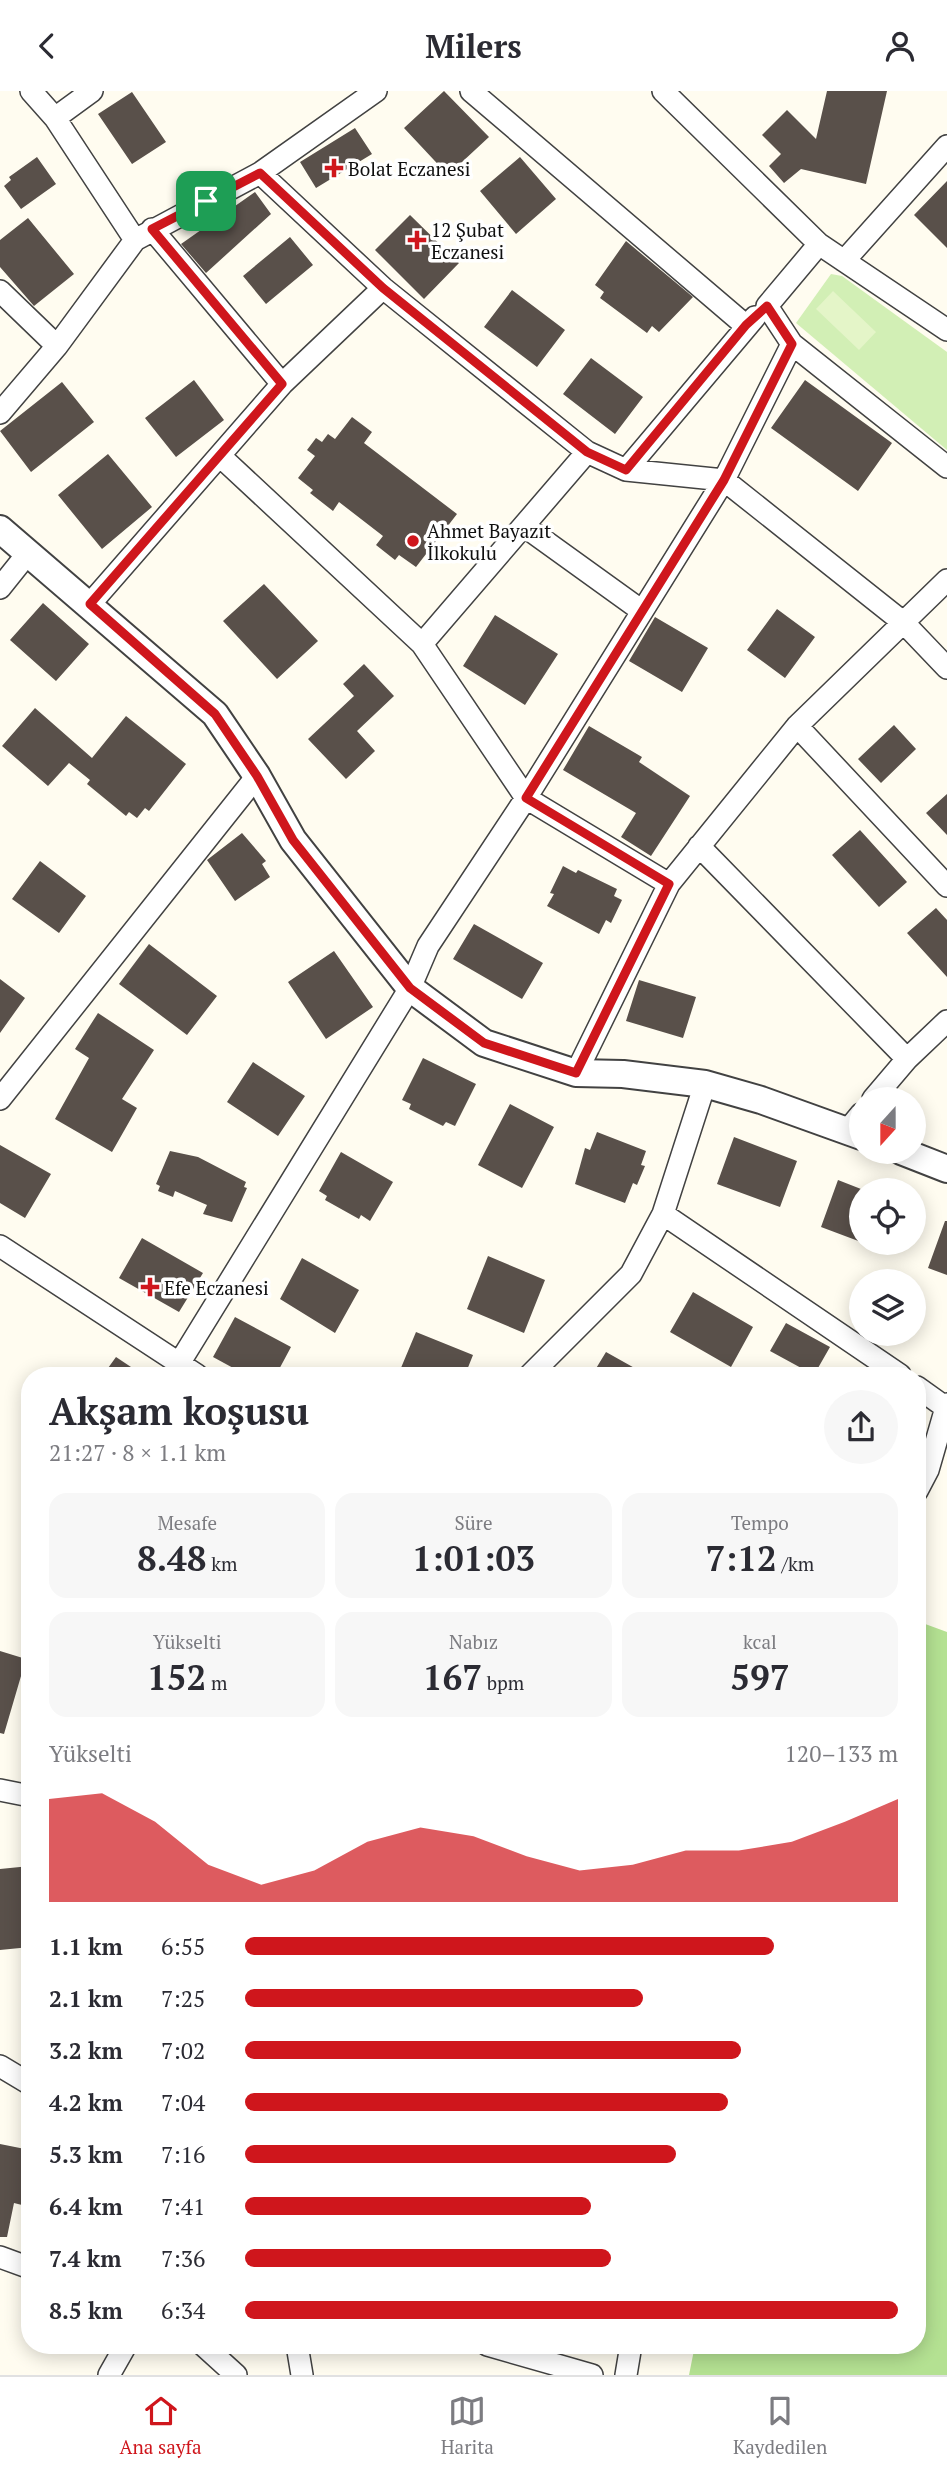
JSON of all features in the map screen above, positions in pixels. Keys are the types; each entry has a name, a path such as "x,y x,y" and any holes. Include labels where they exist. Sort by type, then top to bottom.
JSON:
{"street":[{"path":"31,91 144,234 282,384"},
{"path":"55,118 92,91"},
{"path":"0,413 57,346 144,234 260,173 376,91"},
{"path":"471,91 746,325"},
{"path":"663,91 819,244 947,330"},
{"path":"844,261 947,146"},
{"path":"260,173 383,288 587,452 626,470 724,480 904,623 947,668"},
{"path":"626,470 746,325 767,306 819,244"},
{"path":"90,604 282,384 383,288"},
{"path":"0,291 57,346"},
{"path":"767,306 792,344 947,467"},
{"path":"189,1367 410,988 428,946 526,798 724,480 792,344"},
{"path":"422,644 587,452"},
{"path":"220,456 422,644 526,798 669,884"},
{"path":"524,526 642,611"},
{"path":"0,529 215,714 257,776 293,840 410,988 484,1043 576,1073 623,1074 705,1084 849,1125"},
{"path":"0,588 28,553"},
{"path":"576,1073 669,884 797,726 947,580"},
{"path":"797,726 947,887"},
{"path":"0,1099 257,776"},
{"path":"699,846 907,1059"},
{"path":"883,1087 907,1059 947,1021"},
{"path":"538,1367 631,1274 663,1214 705,1084"},
{"path":"926,1161 947,1169"},
{"path":"663,1214 888,1367"},
{"path":"0,1246 185,1367"},
{"path":"926,1393 946,1405 926,1474"},
{"path":"0,1790 21,1794"},
{"path":"0,2066 21,2079"},
{"path":"0,2257 21,2265"},
{"path":"109,2375 121,2354"},
{"path":"213,2354 236,2375"},
{"path":"298,2354 302,2375"},
{"path":"518,2354 592,2375"},
{"path":"626,2375 630,2354"}],"green space":[{"path":"831,274 842,276 947,352 947,450 796,323"},
{"path":"833,291 876,332 859,350 816,309"},
{"path":"926,1624 947,1632 947,2375 689,2375 693,2354 926,2354"}],"building":[{"path":"444,91 489,137 448,175 404,128"},
{"path":"827,91 887,91 866,184 801,169 784,183 769,166 781,154 762,135 787,110 816,139"},
{"path":"132,92 166,142 132,164 98,114"},
{"path":"355,128 372,154 316,188 300,162"},
{"path":"37,157 56,184 21,209 4,186 11,180 9,177"},
{"path":"520,157 556,199 516,234 480,191"},
{"path":"947,181 947,248 914,215"},
{"path":"255,192 271,214 206,273 181,244"},
{"path":"410,215 459,263 424,299 375,250"},
{"path":"28,218 74,274 34,306 0,267 0,240"},
{"path":"290,237 313,265 266,304 243,276"},
{"path":"626,241 693,297 659,332 652,326 647,333 600,298 604,292 595,285"},
{"path":"512,290 565,330 537,367 484,327"},
{"path":"591,358 643,397 615,434 563,394"},
{"path":"194,380 224,420 176,457 145,418"},
{"path":"805,380 892,443 858,491 771,428"},
{"path":"62,382 94,422 31,472 0,431"},
{"path":"352,417 372,432 364,443 457,514 416,567 399,555 395,560 376,545 383,536 339,502 333,511 310,493 313,490 298,478 315,456 307,450 316,438 322,442 328,434 335,439"},
{"path":"108,454 152,507 102,549 58,495"},
{"path":"264,584 318,641 277,679 223,621"},
{"path":"43,603 89,644 56,681 10,640"},
{"path":"777,609 815,637 785,678 747,650"},
{"path":"495,615 558,654 525,705 463,666"},
{"path":"655,617 708,648 682,692 629,661"},
{"path":"364,664 394,696 357,731 375,751 346,779 308,739 354,696 343,684"},
{"path":"35,708 92,758 126,716 186,764 149,811 145,808 137,818 129,812 126,816 87,784 90,780 69,763 48,786 2,746"},
{"path":"894,725 916,749 881,783 858,759"},
{"path":"589,726 642,757 639,762 690,796 651,856 621,837 636,813 563,770"},
{"path":"947,794 947,835 926,813"},
{"path":"860,830 907,882 879,907 832,855"},
{"path":"242,833 266,861 262,864 270,877 235,901 207,860"},
{"path":"40,861 86,896 59,933 12,899"},
{"path":"563,866 576,873 578,870 617,889 614,896 622,900 611,923 606,920 599,934 547,906"},
{"path":"936,908 947,920 947,977 907,933"},
{"path":"474,924 543,963 522,999 453,959"},
{"path":"149,944 217,996 187,1035 119,984"},
{"path":"334,951 373,1007 326,1039 288,982"},
{"path":"0,979 25,998 0,1033"},
{"path":"639,980 696,997 683,1038 626,1021"},
{"path":"98,1013 154,1050 122,1099 137,1108 112,1152 55,1119 89,1058 75,1049"},
{"path":"423,1058 476,1084 455,1126 446,1122 443,1126 409,1109 411,1104 402,1100"},
{"path":"253,1062 305,1096 278,1136 227,1102"},
{"path":"510,1104 554,1127 522,1188 478,1165"},
{"path":"597,1132 646,1151 641,1165 645,1166 637,1185 633,1183 625,1203 575,1184 585,1148 590,1150"},
{"path":"734,1137 797,1161 780,1207 717,1184"},
{"path":"0,1145 51,1174 25,1218 0,1203"},
{"path":"170,1151 198,1157 246,1182 244,1187 247,1188 232,1222 203,1214 207,1205 175,1191 173,1197 158,1191 160,1186 156,1184"},
{"path":"341,1152 393,1182 370,1221 361,1215 359,1219 325,1200 327,1196 319,1191"},
{"path":"838,1180 849,1184 849,1238 821,1227"},
{"path":"947,1221 947,1275 928,1268"},
{"path":"142,1238 203,1273 179,1312 119,1278"},
{"path":"488,1256 545,1280 524,1333 467,1309"},
{"path":"302,1258 359,1290 335,1333 280,1299"},
{"path":"693,1292 753,1327 731,1367 670,1332"},
{"path":"235,1317 291,1347 280,1367 231,1367 213,1357"},
{"path":"786,1323 830,1347 819,1367 799,1367 770,1351"},
{"path":"416,1332 473,1355 468,1367 401,1367"},
{"path":"606,1352 633,1367 597,1367"},
{"path":"116,1357 131,1367 109,1367"},
{"path":"0,1651 21,1657 21,1676 4,1734 0,1733"},
{"path":"21,1867 21,1948 0,1950 0,1869"},
{"path":"0,2144 21,2148 21,2205 14,2203 7,2237 0,2237"}],"place":[{"name":"Bolat Eczanesi","path":"334,168"},
{"name":"12 Şubat Eczanesi","path":"417,240"},
{"name":"Ahmet Bayazıt İlkokulu","path":"413,541"},
{"name":"Efe Eczanesi","path":"150,1287"}],"route":[{"path":"260,173 383,288 587,452 626,470 746,325 767,306 792,344 724,480 526,798 669,884 576,1073 484,1043 410,988 293,840 257,776 215,714 90,604 282,384 152,229 206,201 260,173"}]}
